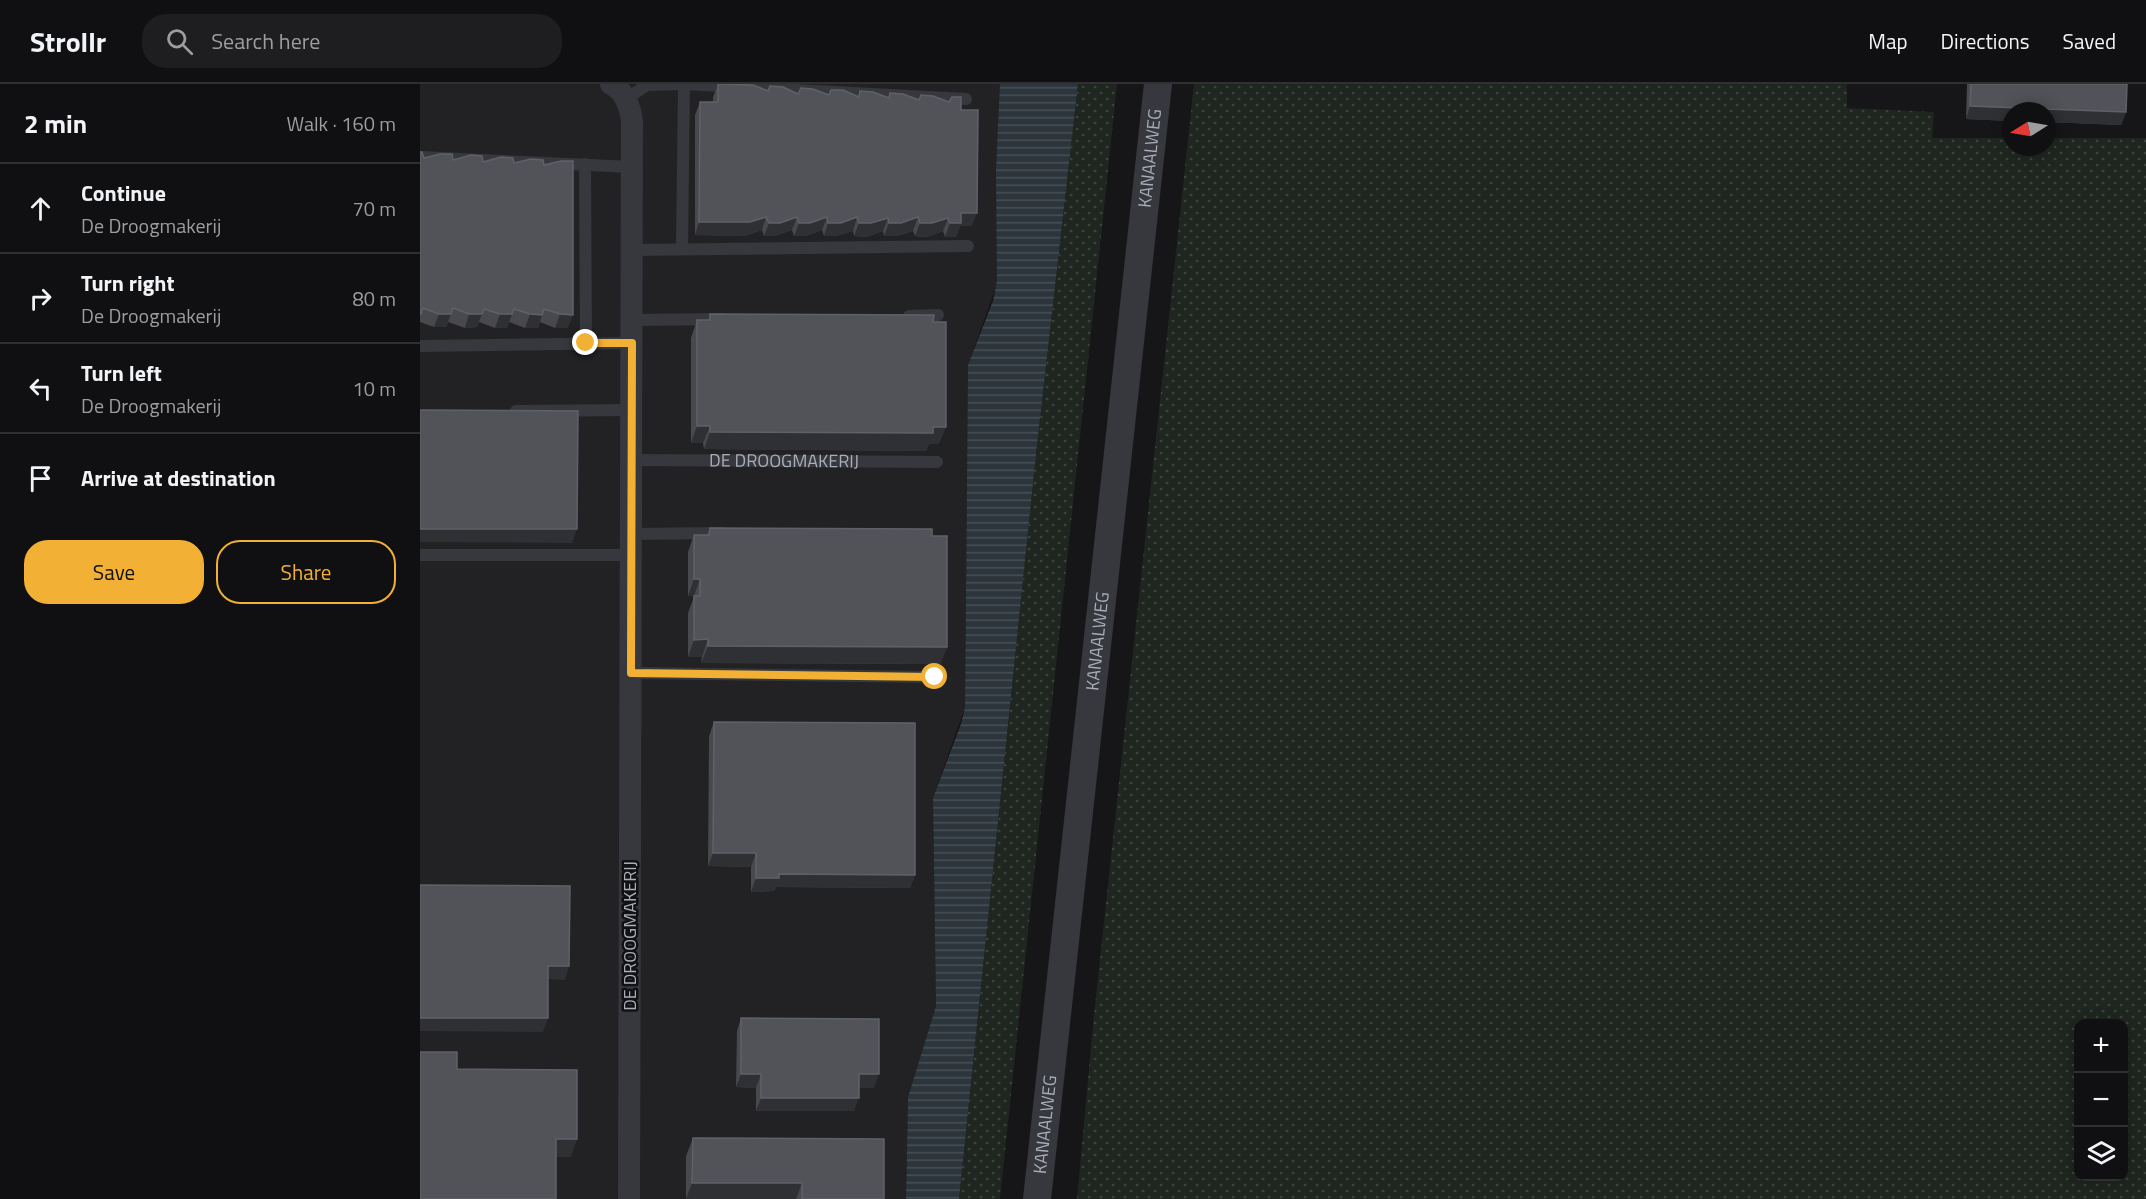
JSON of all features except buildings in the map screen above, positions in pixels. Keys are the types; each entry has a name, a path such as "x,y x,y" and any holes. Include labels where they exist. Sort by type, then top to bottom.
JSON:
{"street":[{"name":"KANAALWEG","path":"1037,1199 1158,84"},
{"name":"DE DROOGMAKERIJ","path":"618,92 632,121 629,1199"}],"lane":[{"name":"DE DROOGMAKERIJ","path":"618,92 647,86 684,84 966,99"},
{"path":"682,249 684,84"},
{"path":"420,157 632,167"},
{"path":"585,165 586,343"},
{"path":"632,250 968,246"},
{"path":"891,316 938,315"},
{"path":"420,345 586,343 632,332 738,319"},
{"path":"502,411 631,410"},
{"name":"DE DROOGMAKERIJ","path":"631,460 937,462"},
{"path":"420,555 631,544 737,533"},
{"path":"631,673 935,677"}],"shaded area":[{"path":"420,84 1000,84 998,281 968,365 965,707 933,798 936,1006 908,1097 906,1199 420,1199"},
{"path":"1000,84 1078,84 1036,454 959,1199 906,1199 908,1097 936,1006 933,798 961,724 965,707 968,365 993,301 997,281 996,170"},
{"path":"1078,84 1117,84 1000,1199 959,1199 1036,454"},
{"path":"1194,84 1847,84 1847,108 1934,112 1932,138 2002,138 2002,156 2056,156 2056,138 2146,138 2146,1199 1077,1199 1094,1015"}],"route":[{"path":"586,343 632,343 631,673 935,677"}]}
